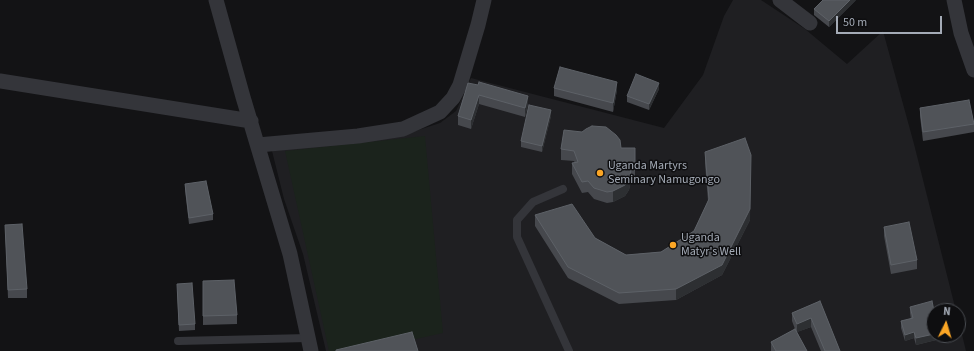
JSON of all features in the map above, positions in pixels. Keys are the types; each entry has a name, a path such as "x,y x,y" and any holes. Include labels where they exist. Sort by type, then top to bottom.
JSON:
{"street":[{"path":"216,0 290,254 309,345"},
{"path":"258,145 358,136 403,129 440,112 453,98 460,85 478,26 484,0"},
{"path":"780,0 810,23"},
{"path":"954,0 960,32 974,70"},
{"path":"0,81 251,122"}],"lane":[{"path":"563,189 533,202 517,220 517,237 569,351"},
{"path":"178,341 309,345"}],"shaded area":[{"name":"Uganda Martyrs Seminary Namugongo","path":"733,0 761,0 805,29 847,64 883,31 914,144 954,303 926,303 926,343 964,343 966,351 326,351 303,254 284,199 271,147 406,134 440,123 456,111 471,78 664,128 703,75 724,16"},
{"path":"425,136 443,333 362,351 329,351 285,151"}],"building":[{"path":"823,0 850,0 829,21 814,9"},
{"path":"560,67 617,82 613,103 554,88"},
{"path":"636,74 659,83 649,104 627,96"},
{"path":"479,82 528,96 525,108 479,95 471,120 458,116 468,83 478,85"},
{"path":"969,100 974,124 923,132 920,108"},
{"path":"529,105 551,110 542,146 521,141"},
{"path":"592,126 606,127 620,140 621,148 635,148 635,170 631,170 629,179 625,185 613,191 607,192 594,188 588,181 582,182 572,163 578,162 574,151 561,149 564,130 582,132"},
{"path":"745,138 751,155 750,209 722,265 676,289 619,293 568,267 535,215 572,204 595,238 626,255 661,252 694,231 709,199 705,152"},
{"path":"206,181 213,214 189,218 185,184"},
{"path":"909,222 917,260 891,265 884,227"},
{"path":"22,224 27,289 8,290 5,225"},
{"path":"234,280 237,315 203,316 203,281"},
{"path":"192,283 195,324 179,325 177,284"},
{"path":"820,301 840,351 825,351 811,318 797,324 792,313"},
{"path":"932,301 932,303 926,303 926,336 916,338 914,332 905,335 901,321 913,318 910,307"},
{"path":"795,329 807,351 776,351 771,342"},
{"path":"412,332 418,351 336,351 336,350"}],"place":[{"name":"Uganda Martyrs Seminary Namugongo","path":"600,173"},
{"name":"Uganda Matyr's Well","path":"673,245"}]}
